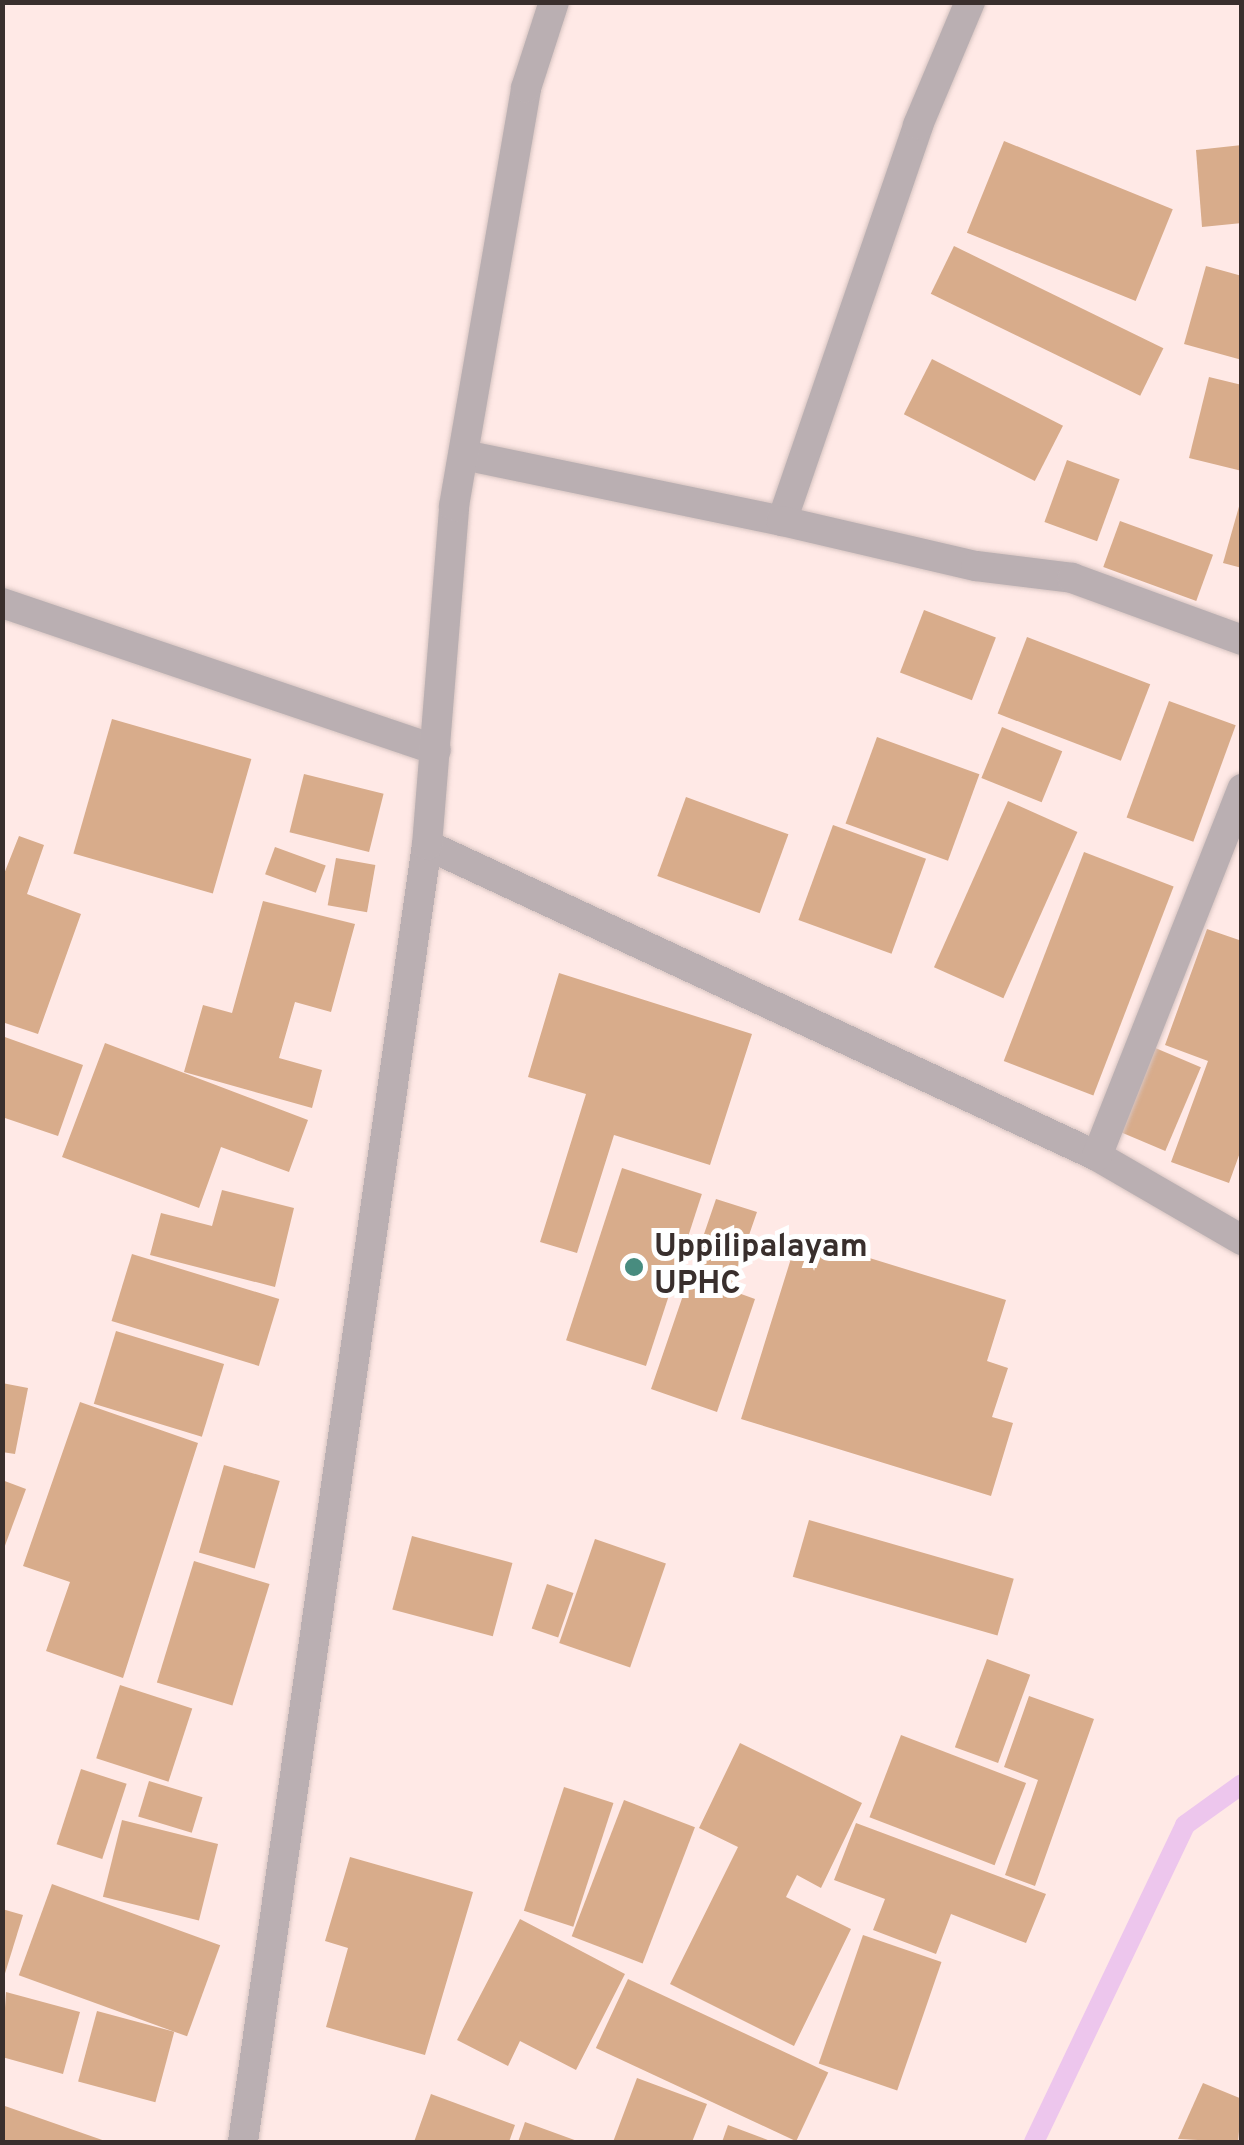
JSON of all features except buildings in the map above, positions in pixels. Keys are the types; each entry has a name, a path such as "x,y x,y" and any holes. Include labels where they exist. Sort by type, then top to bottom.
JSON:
{"street":[{"path":"243,2142 427,845 464,455 526,88 554,2"},
{"path":"782,521 918,125 970,2"},
{"path":"464,455 976,566 1072,578 1242,640"},
{"path":"2,603 436,750"},
{"path":"1097,1156 1242,789"},
{"path":"427,845 1097,1156 1242,1240"}],"waterway":[{"path":"1034,2142 1185,1825 1242,1784"}],"place":[{"name":"Uppilipalayam UPHC","path":"634,1267"}]}
